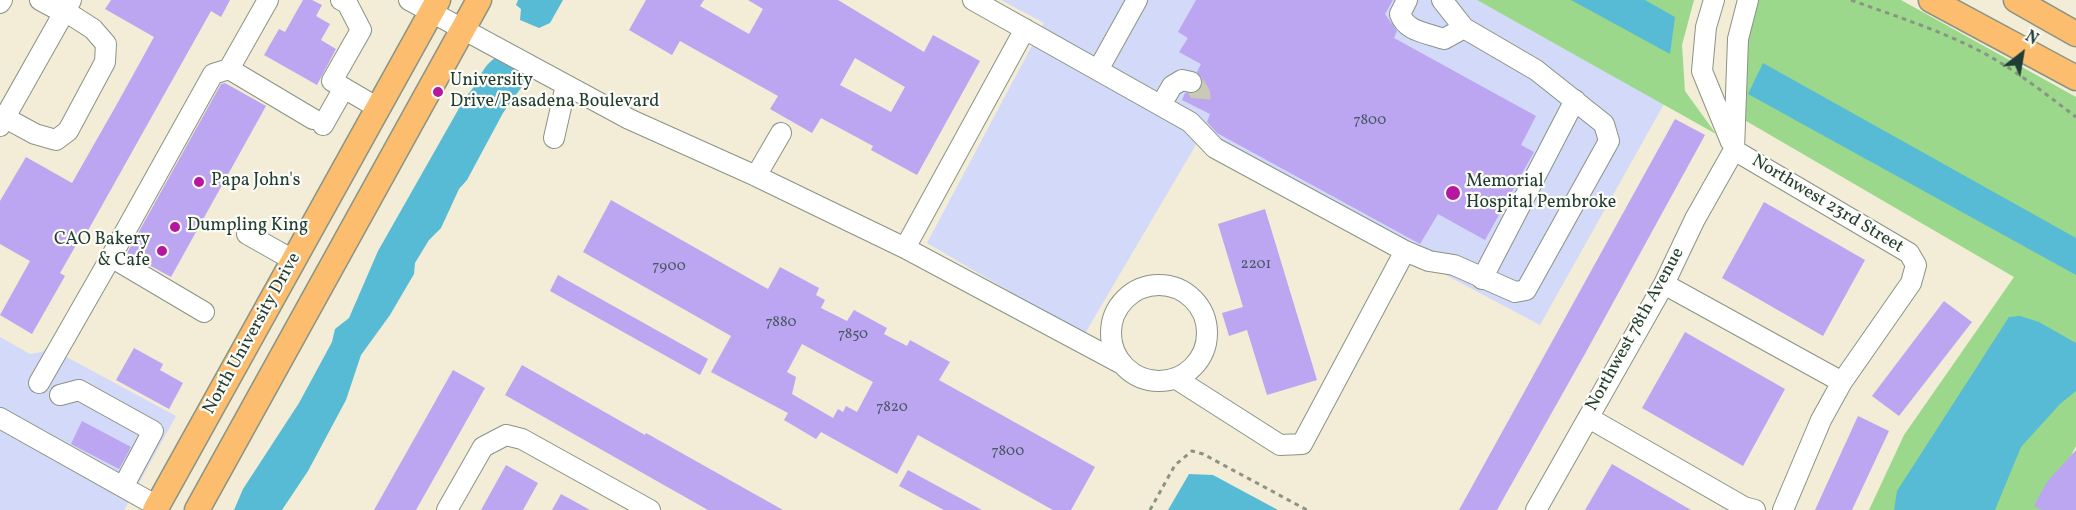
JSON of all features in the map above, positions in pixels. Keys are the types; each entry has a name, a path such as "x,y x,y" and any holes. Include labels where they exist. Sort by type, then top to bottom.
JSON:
{"main road":[{"name":"North University Drive","path":"197,510 479,0"},
{"path":"1930,0 2076,78"},
{"path":"2016,0 2076,34"},
{"name":"North University Drive","path":"157,509 435,6"}],"street":[{"path":"40,0 67,8 93,29 106,44 105,62 68,131 56,140 2,120 67,8"},
{"path":"39,383 213,74 229,69 268,0"},
{"path":"341,0 347,3 361,30 332,81 378,108"},
{"path":"409,0 435,6 463,29 629,119 756,176 905,248 1122,364 1144,379 1160,381 1175,378 1189,371 1199,359 1206,345 1207,329 1203,314 1194,301 1182,291 1167,286 1144,288 1123,301 1112,324 1095,339 1083,343"},
{"path":"973,0 1161,105 1194,115 1215,148 1405,251 1429,261 1454,265 1515,292 1526,290 1609,141 1604,124 1536,70 1464,28 1442,0"},
{"path":"1098,69 1137,0"},
{"path":"1407,0 1400,14 1403,23 1409,27 1444,39 1464,28"},
{"path":"1714,0 1706,27 1702,71 1734,150"},
{"name":"Northwest 78th Avenue","path":"1536,510 1665,284 1695,219 1734,150 1738,39 1748,0"},
{"path":"905,248 1025,29"},
{"path":"229,69 318,122 344,88"},
{"path":"1161,105 1172,86 1182,80 1191,82"},
{"path":"554,138 566,85"},
{"path":"1482,279 1575,100"},
{"path":"756,176 781,133"},
{"name":"Northwest 23rd Street","path":"1734,150 1909,253 1916,265 1911,283 1842,382"},
{"path":"247,234 293,260"},
{"path":"1175,378 1280,445 1302,444 1405,251"},
{"path":"111,257 204,312"},
{"path":"1665,284 1842,382 1821,420 1783,510"},
{"path":"1112,324 1114,349 1122,364"},
{"path":"60,395 79,390 153,431 123,487"},
{"path":"0,418 123,487 157,509"},
{"path":"1588,418 1744,507 1755,510"},
{"path":"447,510 483,447 492,440 506,435 522,439 650,510"}],"path":[{"path":"1851,0 1914,22 1981,52 2043,91 2076,117"},
{"path":"1150,510 1175,465 1192,451 1203,454 1307,510"}],"shaded area":[{"name":"Memorial Hospital Pembroke","path":"1001,0 1477,0 1664,104 1540,325 1197,143 1084,335 927,243 1044,23"},
{"path":"0,337 30,354 42,352 48,347 176,416 124,510 0,510"}],"green space":[{"path":"1477,0 1694,0 1682,45 1685,91 1716,134"},
{"path":"1755,0 1901,0 2076,97 2076,446 2043,510 1869,510 1904,435 2014,277 1741,118 1743,49"}],"water":[{"path":"518,0 563,0 550,23 539,28 520,20 521,9 516,5"},
{"path":"1571,0 1645,0 1675,17 1670,54"},
{"path":"499,56 514,65 514,71 526,81 503,113 467,180 459,189 441,228 429,240 415,263 414,274 390,315 361,355 346,400 308,471 282,510 234,510 243,489 299,403 332,342 335,329 349,318 378,251 466,96 488,64"},
{"path":"1763,63 2076,238 2076,275 1748,94"},
{"path":"2020,316 2039,322 2076,343 2076,391 2060,404 2021,447 1995,510 1894,510 1897,491 2009,317"},
{"path":"1189,474 1213,475 1278,510 1168,510"}],"building":[{"path":"111,0 230,0 221,17 211,11 86,234 83,233 60,273 65,276 32,334 0,315 30,261 0,244 0,201 26,157 72,183 154,37 105,9"},
{"path":"303,0 312,0 322,5 316,16 330,24 321,40 336,49 317,85 264,55 279,29 285,32"},
{"path":"646,0 704,0 700,6 749,34 763,9 748,0 838,0 924,52 933,35 980,61 917,175 871,150 873,146 821,118 812,133 770,109 778,96 680,41 672,55 629,30","holes":["855,58 905,87 891,112 840,85"]},
{"name":"Memorial Hospital Pembroke","path":"1196,0 1393,0 1385,14 1397,31 1394,38 1536,116 1521,145 1534,152 1485,240 1438,214 1420,244 1217,133 1207,122 1210,114 1182,100 1185,93 1199,90 1203,84 1197,72 1201,64 1179,52 1188,38 1178,32"},
{"path":"225,83 266,106 171,277 127,253 221,84"},
{"path":"1675,119 1705,135 1586,352 1497,510 1459,510"},
{"path":"611,200 768,289 780,267 819,288 816,295 825,300 821,308 847,321 854,310 887,328 884,334 907,346 910,340 950,362 939,380 1095,467 1071,510 1053,510 918,435 897,474 821,432 816,439 784,420 788,413 711,372 731,336 583,252","holes":["802,344 873,382 857,412 846,406 843,412 838,409 833,418 792,394 796,377 787,372"]},
{"path":"1764,202 1865,260 1823,336 1722,278"},
{"path":"1265,209 1317,380 1267,395 1247,330 1229,336 1222,313 1243,307 1218,224"},
{"path":"558,275 708,359 700,375 550,291"},
{"path":"1944,301 1972,322 1899,416 1872,396"},
{"path":"1685,332 1785,389 1743,466 1642,408"},
{"path":"134,348 163,364 160,370 183,383 169,409 116,380"},
{"path":"522,365 783,510 708,510 505,395"},
{"path":"453,370 485,388 416,510 374,510"},
{"path":"1858,416 1889,431 1852,510 1815,510"},
{"path":"82,421 131,447 119,469 71,444"},
{"path":"2076,450 2076,510 2042,510 2034,506 2047,482"},
{"path":"1612,464 1691,510 1585,510"},
{"path":"506,465 538,483 523,510 481,510"},
{"path":"908,470 982,510 944,510 899,486"},
{"path":"561,494 590,510 552,510"}],"tunnel":[{"path":"1191,82 1200,94 1198,108"}],"place":[{"name":"University Drive/Pasadena Boulevard","path":"438,92"},
{"name":"Papa John's","path":"199,182"},
{"name":"Memorial Hospital Pembroke","path":"1453,193"},
{"name":"Dumpling King","path":"175,227"},
{"name":"CAO Bakery & Cafe","path":"162,251"}]}
